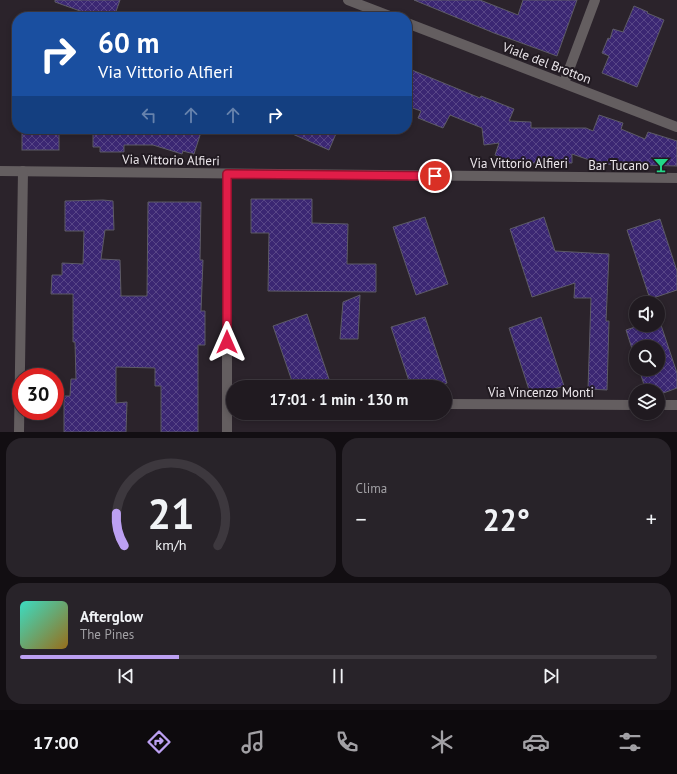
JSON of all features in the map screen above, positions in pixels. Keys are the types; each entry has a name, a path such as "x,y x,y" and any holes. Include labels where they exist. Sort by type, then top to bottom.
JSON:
{"street":[{"path":"348,0 379,12"},
{"path":"564,83 595,0"},
{"name":"Viale del Brotton","path":"412,25 677,127"},
{"name":"Via Vittorio Alfieri","path":"0,171 677,178"},
{"path":"19,432 23,171"},
{"path":"227,174 226,210 230,380"},
{"name":"Via Vincenzo Monti","path":"452,404 629,405"},
{"path":"665,405 677,405"},
{"path":"227,432 228,420"}],"building":[{"path":"55,0 120,0 116,12 83,12 55,2"},
{"path":"414,0 480,0 518,15 523,0 577,0 557,56 494,33"},
{"path":"634,6 664,20 637,87 602,73 609,56 602,53 608,38 610,39 613,29 623,32"},
{"path":"412,70 480,98 481,96 514,109 509,121 531,122 531,128 586,128 593,131 599,115 623,123 621,129 645,139 648,132 677,141 677,166 601,164 572,154 572,163 510,163 510,161 495,155 499,143 484,145 482,128 450,115 443,128 418,118 421,111 412,108"},
{"path":"22,134 59,134 59,150 22,150"},
{"path":"93,134 200,134 194,154 183,151 182,154 153,145 124,145 124,152 100,152 100,147 93,147"},
{"path":"292,134 336,134 329,150"},
{"path":"251,199 312,199 312,223 348,224 347,264 376,264 376,292 268,291 269,233 251,233"},
{"path":"65,201 113,201 114,230 105,230 101,259 120,260 121,296 147,296 148,202 201,202 200,260 203,260 201,311 205,311 205,345 198,345 198,432 161,432 161,386 155,386 155,368 116,367 116,403 127,402 126,432 64,432 64,396 70,396 71,379 76,379 75,342 73,342 73,294 51,294 52,275 62,275 62,263 83,264 84,231 65,231"},
{"path":"425,217 448,284 416,295 393,227"},
{"path":"544,217 555,251 609,254 606,321 609,321 607,390 588,389 591,298 574,298 575,283 532,297 510,229"},
{"path":"660,219 677,271 677,290 659,296 649,296 627,230"},
{"path":"360,295 358,339 340,339 343,302"},
{"path":"307,314 329,380 292,380 273,326"},
{"path":"425,317 446,380 409,380 391,327"},
{"path":"541,317 564,386 531,396 509,328"},
{"path":"629,329 629,332 663,332 677,373 677,388 665,392 665,384 644,384 641,376 665,376 665,340 629,340 626,330"}],"place":[{"name":"Bar Tucano","path":"661,165"}],"route":[{"path":"227,342 227,174 435,176"}]}
